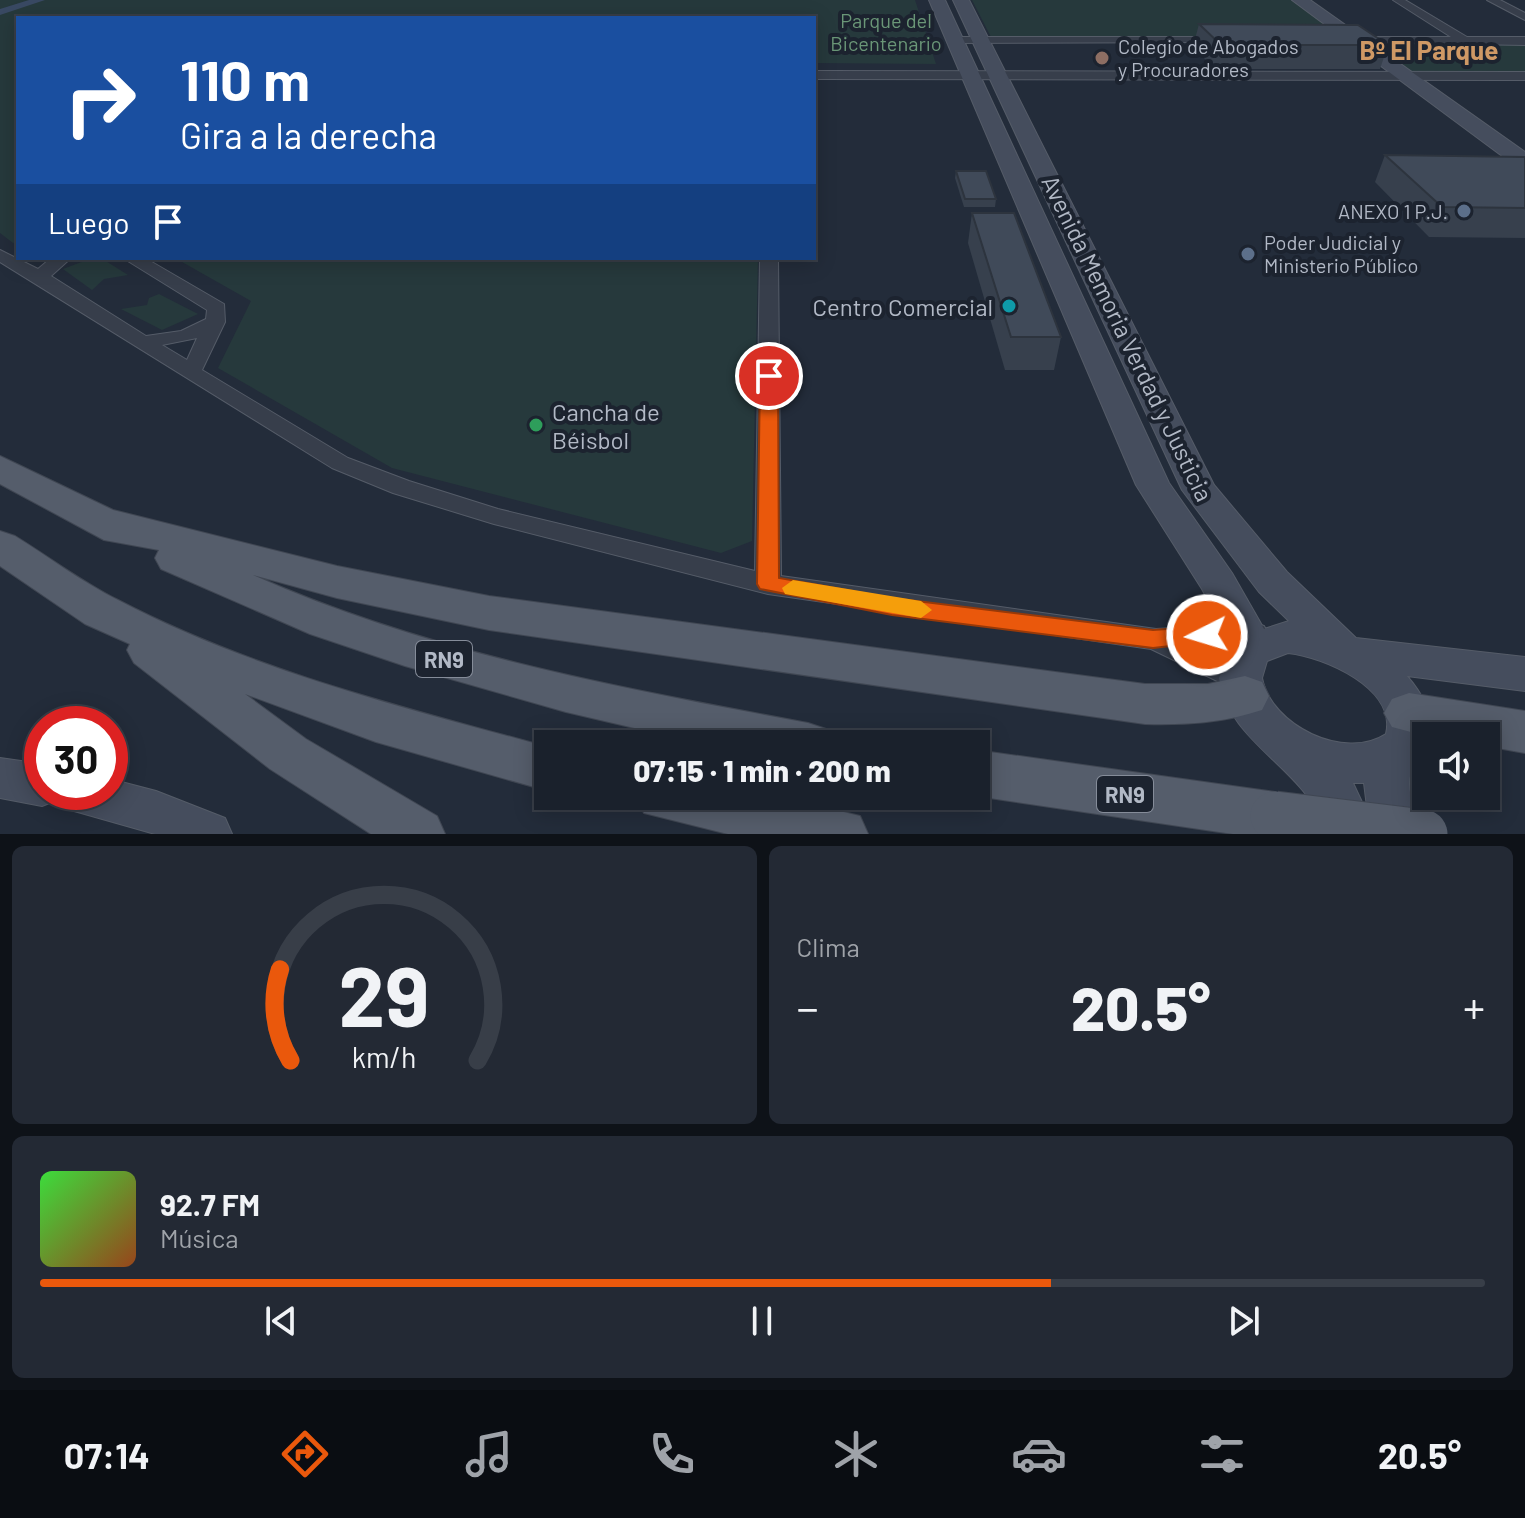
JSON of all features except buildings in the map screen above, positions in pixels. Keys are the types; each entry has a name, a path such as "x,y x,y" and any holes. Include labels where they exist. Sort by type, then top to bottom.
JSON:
{"main road":[{"name":"RN9","path":"0,468 99,520 238,585 414,650 562,693 740,730"},
{"path":"99,520 337,582 489,613 1145,704 1201,706 1224,703 1253,659"},
{"path":"0,546 101,612 288,754 418,834"},
{"path":"101,612 229,669 320,702 534,765"},
{"path":"1402,723 1525,732"},
{"name":"RN9","path":"990,775 1423,834"},
{"path":"729,810 841,834"}],"street":[{"name":"Avenida Memoria Verdad y Justicia","path":"937,0 955,40 986,76 1199,490 1273,582 1347,650"},
{"name":"Avenida Memoria Verdad y Justicia","path":"961,0 981,40 986,76 1020,193 1153,485 1218,583 1253,659"},
{"path":"1300,0 1346,40 1405,76 1525,162"},
{"path":"1398,0 1464,40"},
{"path":"1492,0 1525,17"},
{"path":"955,40 1230,40"},
{"path":"1346,40 1525,41"},
{"path":"816,75 1524,77"},
{"path":"0,253 190,374 340,463 366,475 569,538 768,584 892,606 1153,639 1253,659"},
{"path":"39,277 60,260"},
{"path":"135,260 217,308 215,322 190,374"},
{"path":"768,584 769,260"},
{"path":"143,342 186,336 215,322"},
{"path":"1153,639 1188,652 1253,659 1317,639 1347,650 1512,673"},
{"path":"1347,650 1384,675 1402,723 1385,782 1387,804 1399,834"},
{"path":"1253,659 1262,721 1286,741 1331,789 1343,810 1350,834"},
{"path":"1286,741 1314,755 1343,763 1371,764 1437,676 1453,672 1512,673"},
{"path":"0,778 24,782"},
{"path":"128,805 156,812 208,834"}],"green space":[{"name":"Parque del Bicentenario","path":"0,0 915,0 936,64 816,63 816,16 16,16 16,242 0,233"},
{"path":"972,0 1292,0 1342,37 991,37"},
{"path":"1372,44 1525,44 1525,72 1412,71"},
{"path":"87,260 104,260 128,275 104,279 92,290 63,269"},
{"name":"Cancha de Béisbol","path":"179,260 758,260 752,541 721,553 392,468 218,368 251,301"},
{"path":"159,294 198,314 162,330 121,309 147,305 149,298"}],"waterway":[{"path":"0,12 40,0"}],"slow traffic":[{"path":"793,588 921,610"}],"place":[{"name":"Colegio de Abogados y Procuradores","path":"1102,58"},
{"name":"ANEXO 1 P.J.","path":"1464,211"},
{"name":"Poder Judicial y Ministerio Público","path":"1248,254"},
{"name":"Centro Comercial","path":"1009,306"},
{"name":"Cancha de Béisbol","path":"536,425"}],"district":[{"name":"Bº El Parque","path":"1429,49"}],"route":[{"path":"769,376 768,584 892,606 1153,639 1207,635"}]}
